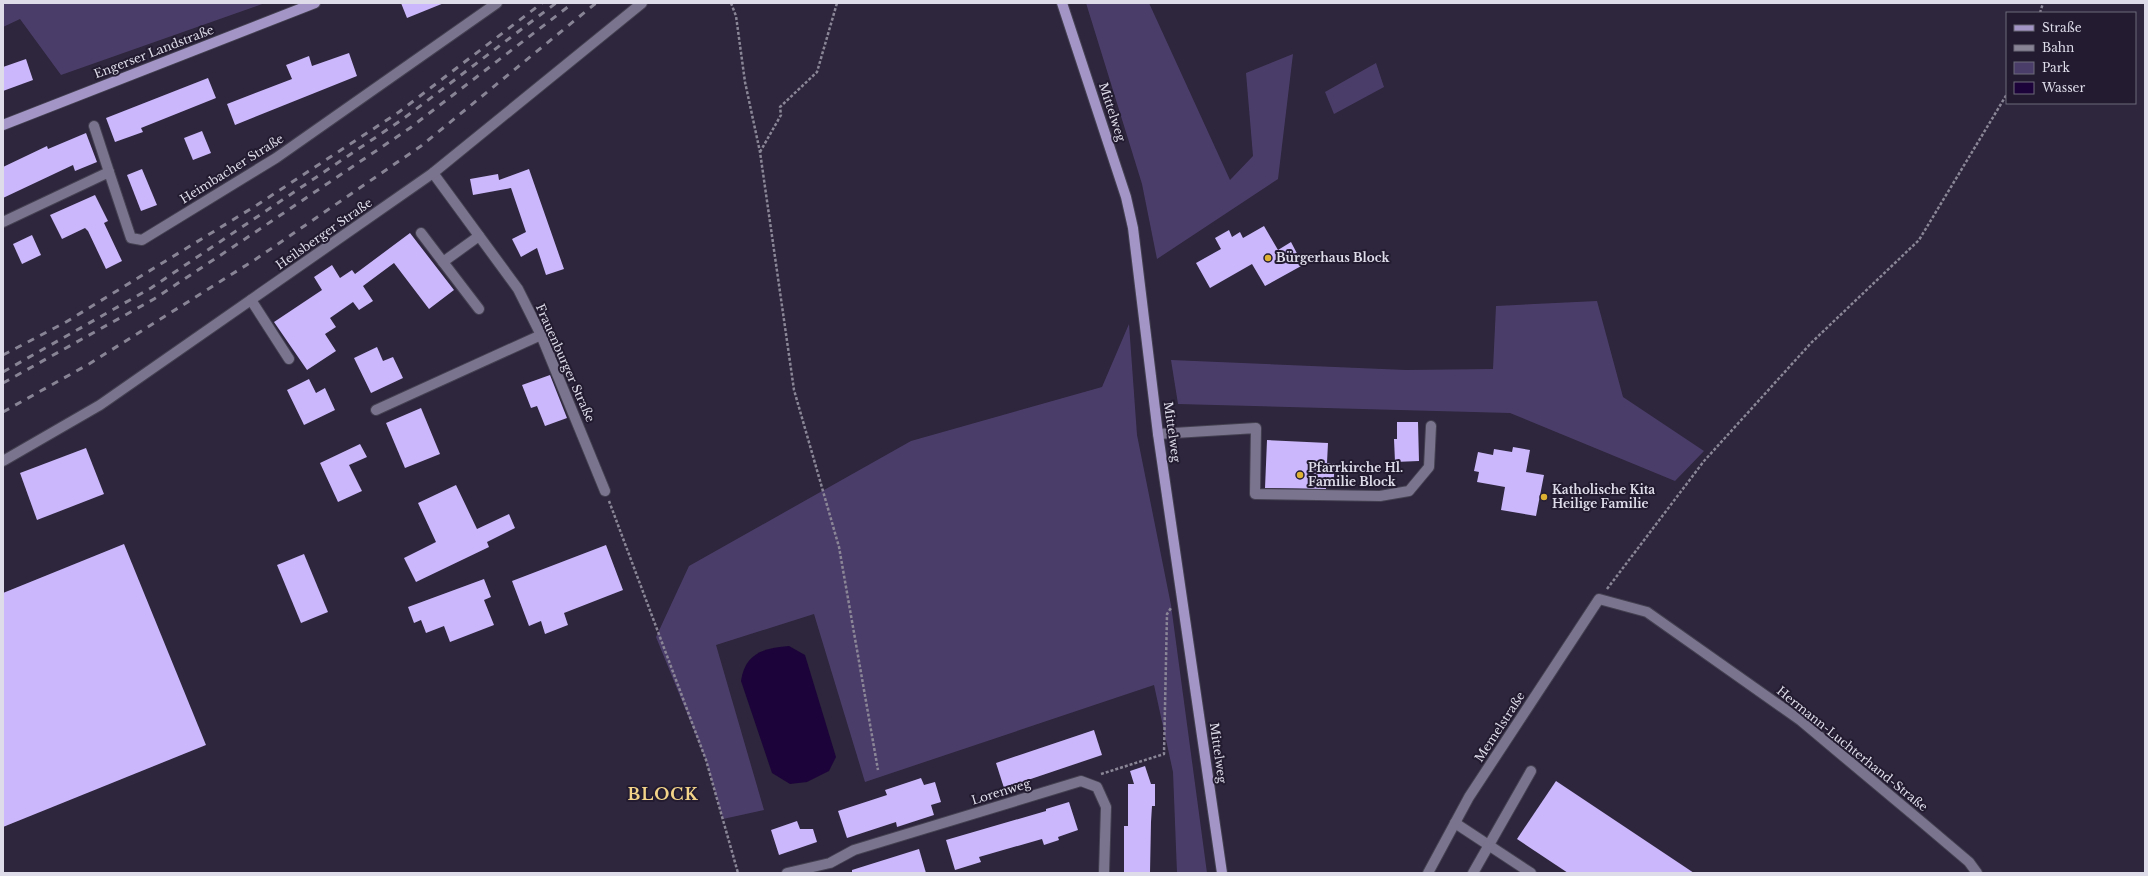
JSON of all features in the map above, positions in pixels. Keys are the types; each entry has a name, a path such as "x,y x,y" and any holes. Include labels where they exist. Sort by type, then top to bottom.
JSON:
{"main road":[{"name":"Mittelweg","path":"1062,3 1126,197 1133,228 1158,434 1222,873"},
{"name":"Engerser Landstraße","path":"3,125 310,4"}],"street":[{"name":"Heimbacher Straße","path":"110,172 131,238 142,240 276,158 497,3"},
{"name":"Heilsberger Straße","path":"3,461 100,405 433,173 642,3"},
{"path":"3,222 110,172 94,126"},
{"name":"Frauenburger Straße","path":"433,173 518,289 541,335 605,491"},
{"path":"421,234 479,309"},
{"path":"443,262 479,236"},
{"path":"250,300 289,359"},
{"path":"376,410 541,335"},
{"path":"1158,434 1256,428 1255,494 1380,496 1409,491 1429,467 1431,426"},
{"name":"Memelstraße","path":"1428,873 1469,797 1599,599"},
{"name":"Hermann-Luchterhand-Straße","path":"1599,599 1647,612 1800,720 1969,862 1977,873"},
{"path":"1473,873 1531,771"},
{"path":"1081,781 1097,788 1106,807 1104,873"},
{"name":"Lorenweg","path":"787,873 831,868 854,850 1081,781"},
{"path":"1455,823 1531,873"}],"path":[{"path":"731,3 736,16 745,82 760,152 794,390 839,548 878,770"},
{"path":"760,152 781,115 780,107 817,72 838,3"},
{"path":"1599,599 1704,461 1811,343 1919,240 2006,96"},
{"path":"605,491 706,760 738,873"},
{"path":"1081,781 1164,754 1167,614 1181,590"}],"green space":[{"path":"3,3 265,3 61,75 20,19 3,27"},
{"path":"1086,3 1149,3 1230,180 1253,156 1246,73 1293,54 1278,179 1157,259 1142,184"},
{"path":"1376,63 1384,87 1334,114 1325,92"},
{"path":"1597,301 1623,397 1704,451 1675,481 1510,413 1178,404 1171,360 1406,370 1493,369 1496,306"},
{"path":"1129,324 1137,435 1171,605 1207,873 1177,873 1173,772 1154,685 865,782 814,614 716,645 764,810 723,819 706,760 656,637 689,566 911,441 1102,387"}],"water":[{"path":"789,646 805,655 836,757 829,771 807,782 790,784 772,773 741,681 743,672 751,658 772,648"}],"building":[{"path":"401,3 444,3 407,18"},
{"path":"349,53 357,76 235,125 227,104 292,79 286,65 309,56 312,66"},
{"path":"26,59 33,80 3,91 3,67"},
{"path":"208,78 216,98 141,128 143,132 115,142 106,118"},
{"path":"202,131 211,153 193,160 184,138"},
{"path":"86,133 97,162 75,171 73,165 3,198 3,167 47,146 48,149"},
{"path":"142,169 157,205 141,211 127,175"},
{"path":"529,169 564,269 546,275 537,248 521,257 512,239 526,232 511,188 473,195 470,179 498,174 499,180"},
{"path":"95,195 108,221 104,223 122,261 106,269 88,231 85,228 62,239 50,215"},
{"path":"1264,226 1278,250 1291,242 1303,265 1265,286 1252,264 1210,288 1196,263 1221,249 1215,238 1229,230 1232,237 1240,232 1243,238"},
{"path":"410,233 454,290 429,309 394,263 363,286 373,301 359,310 353,302 330,318 336,327 325,334 336,351 307,370 274,322 322,290 314,277 332,265 340,278 352,270 355,274"},
{"path":"32,235 41,255 22,264 13,244"},
{"path":"377,347 383,361 393,357 403,378 371,393 354,358"},
{"path":"550,375 567,418 545,426 537,406 531,408 522,385"},
{"path":"309,379 316,393 325,388 335,410 304,425 287,390"},
{"path":"421,408 440,454 405,468 386,423"},
{"path":"1397,422 1418,422 1419,461 1395,462 1394,439 1397,439"},
{"name":"Pfarrkirche Hl. Familie Block","path":"1267,440 1328,443 1327,463 1335,463 1333,487 1326,486 1326,489 1265,488"},
{"path":"360,444 367,457 349,465 362,491 338,502 320,463"},
{"path":"1513,447 1530,450 1526,472 1544,475 1536,516 1501,510 1505,487 1477,482 1479,472 1474,471 1478,452 1493,455 1494,449 1512,452"},
{"path":"86,448 104,494 37,520 20,473"},
{"path":"456,485 477,529 509,514 515,528 487,542 489,547 416,582 404,558 436,542 418,503"},
{"path":"124,544 206,745 3,827 3,593"},
{"path":"606,545 623,590 564,613 568,625 545,634 541,621 529,626 512,581"},
{"path":"304,554 328,612 301,623 277,565"},
{"path":"484,579 491,597 484,600 494,625 450,642 444,626 426,633 421,620 414,623 408,607"},
{"path":"1094,730 1102,755 1004,788 996,763"},
{"path":"1145,766 1151,784 1155,784 1155,806 1152,806 1151,822 1150,873 1124,873 1124,826 1128,826 1128,784 1134,784 1130,771"},
{"path":"921,778 924,785 935,782 941,802 931,805 934,815 897,827 896,822 847,838 838,811 887,795 885,790"},
{"path":"1556,781 1694,873 1568,873 1517,839"},
{"path":"1069,802 1078,830 1058,837 1059,840 1044,845 1042,839 979,857 981,862 955,870 946,840 1046,811 1046,809"},
{"path":"797,821 800,829 813,829 817,842 779,855 771,830"},
{"path":"919,849 926,873 852,873 852,870"}],"railway":[{"path":"3,355 66,322 257,205 399,112 542,3"},
{"path":"3,372 151,288 403,119 556,3"},
{"path":"3,383 154,299 245,239 410,128 573,3"},
{"path":"3,412 89,364 256,259 421,146 596,3"}],"place":[{"name":"Bürgerhaus Block","path":"1268,258"},
{"name":"Pfarrkirche Hl. Familie Block","path":"1300,475"},
{"name":"Katholische Kita Heilige Familie","path":"1544,497"}],"district":[{"name":"BLOCK","path":"663,794"}]}
